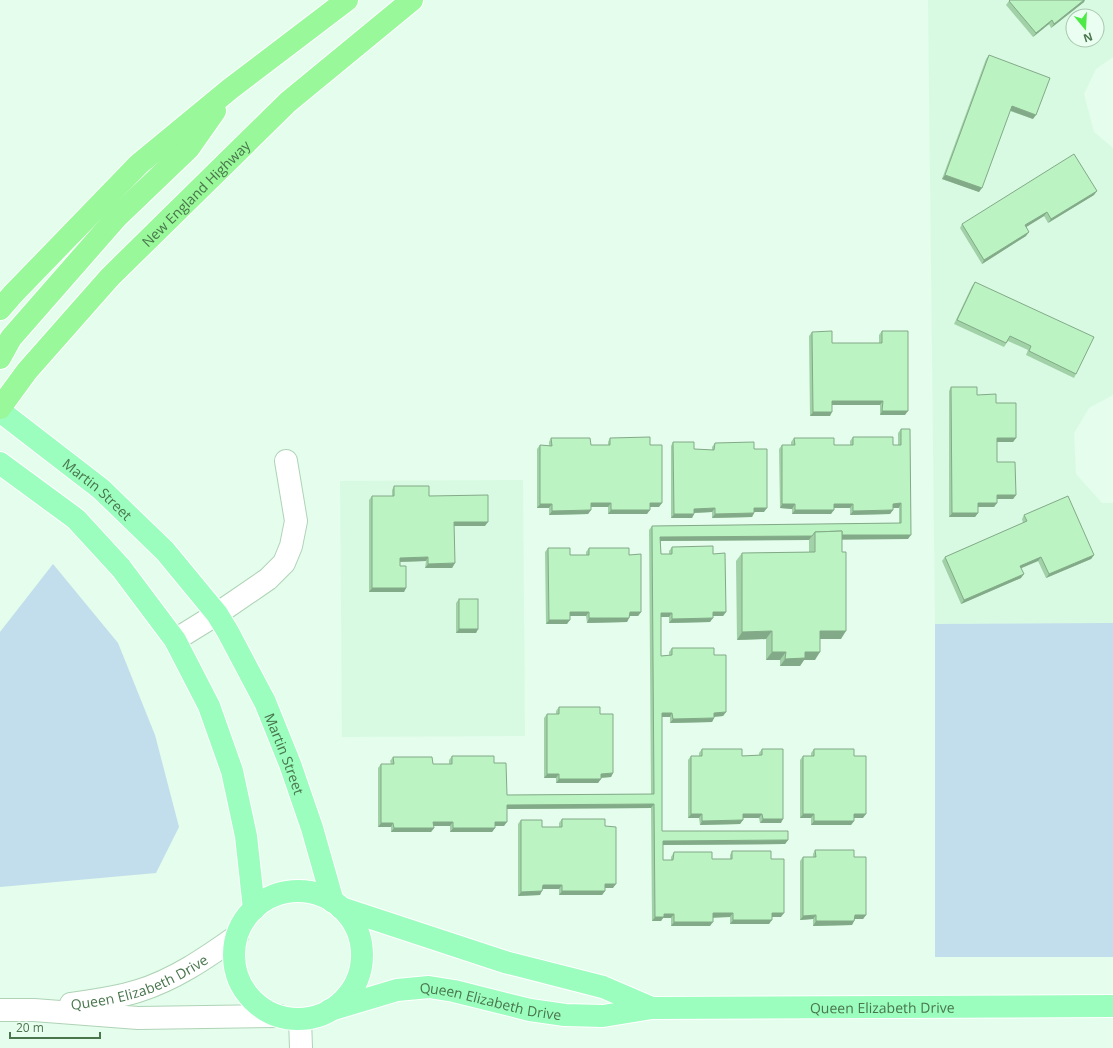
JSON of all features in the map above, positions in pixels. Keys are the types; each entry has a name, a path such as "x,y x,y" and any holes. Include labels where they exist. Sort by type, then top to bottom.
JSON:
{"highway":[{"path":"0,309 139,164 230,89 347,0"},
{"name":"New England Highway","path":"0,408 27,371 110,277 288,102 412,0"},
{"path":"0,358 11,338 117,216 189,148 230,89"}],"main road":[{"name":"Martin Street","path":"0,411 102,489 165,551 216,614 228,632 265,702 287,757 337,905"},
{"path":"0,463 76,519 121,568 175,640 209,706 232,771 246,836 254,909"},
{"path":"301,892 318,895 337,905 352,921 359,937 362,954 360,971 354,986 344,1000 330,1010 316,1017 290,1018 264,1009 251,999 241,985 235,970 234,953 237,936 246,917 254,909 268,899 284,893 301,892"},
{"name":"Queen Elizabeth Drive","path":"337,905 505,962 603,987 652,1008"},
{"name":"Queen Elizabeth Drive","path":"330,1010 397,990 429,987 454,991 530,1010 565,1015 603,1016 652,1008 1113,1006"}],"street":[{"path":"175,640 268,579 284,563 291,546 296,522 286,461"},
{"name":"Queen Elizabeth Drive","path":"34,1010 101,1000 138,991 174,976 206,958 237,936"},
{"name":"Queen Elizabeth Drive","path":"0,1010 34,1010 138,1018 290,1018"},
{"path":"290,1018 301,1048"}],"shaded area":[{"path":"928,0 1113,0 1113,57 1096,69 1084,94 1094,132 1113,148 1113,395 1089,408 1074,433 1076,474 1102,503 1113,503 1113,623 935,624"},
{"path":"523,480 525,736 342,737 340,481"},
{"path":"53,564 118,643 155,735 179,827 156,873 0,887 0,632"},
{"path":"1113,623 1113,957 935,957 935,624"}],"building":[{"path":"1084,0 1074,8 1065,8 1065,15 1054,24 1052,20 1036,33 1009,1"},
{"path":"989,55 1050,78 1036,115 1012,106 982,188 945,175"},
{"path":"1074,154 1097,191 1051,219 1047,212 1025,225 1029,232 984,260 962,224"},
{"path":"975,282 1094,337 1076,374 1029,351 1031,346 1010,336 1006,343 957,320"},
{"path":"832,331 832,343 882,343 882,331 908,331 908,411 882,411 883,401 832,401 832,412 813,412 812,332"},
{"path":"951,387 977,387 977,395 996,394 996,403 1016,403 1016,438 997,438 997,462 1015,462 1016,495 997,495 997,503 978,503 978,513 952,513"},
{"path":"901,429 910,429 911,535 842,535 842,531 815,532 812,536 660,537 661,554 672,554 672,547 713,546 713,554 725,553 726,612 713,612 713,618 672,619 672,613 661,613 661,656 672,655 672,648 714,648 714,655 726,655 726,712 714,713 714,718 673,719 672,713 662,713 662,831 788,831 788,840 663,841 663,860 673,860 674,852 712,852 712,859 732,859 732,851 771,851 771,859 784,859 784,913 772,913 772,920 733,920 733,913 713,913 713,922 674,922 674,914 664,914 664,917 655,917 654,804 507,805 507,822 495,822 495,828 453,828 453,822 433,822 434,828 394,828 393,823 381,823 381,764 394,764 393,757 432,757 433,764 452,764 452,756 494,756 494,763 506,763 507,795 654,794 652,526 901,523 901,503 893,504 893,510 853,511 853,504 834,504 834,510 795,510 795,504 782,504 782,445 795,445 794,438 834,438 834,445 853,445 853,437 893,437 893,445 901,445"},
{"path":"650,437 650,445 662,445 662,503 650,503 650,510 611,510 611,503 591,503 591,510 552,511 552,504 540,504 540,445 552,446 551,438 590,438 591,445 610,445 610,438"},
{"path":"673,442 694,442 694,449 714,450 715,443 754,442 754,449 767,449 767,508 754,508 754,513 715,514 715,508 694,509 694,514 674,514"},
{"path":"394,486 429,486 429,496 488,495 488,522 454,522 455,563 428,564 428,557 400,558 400,566 406,566 406,588 372,588 372,496 394,496"},
{"path":"1068,496 1094,555 1049,574 1041,557 1020,566 1024,574 964,600 945,557 1027,521 1024,515"},
{"path":"842,531 842,552 846,552 846,631 820,631 820,652 805,652 805,658 785,659 786,652 772,652 772,631 742,632 742,553 815,552 815,532"},
{"path":"548,548 570,548 570,555 589,555 589,548 629,548 629,555 641,554 641,612 630,612 629,618 589,618 589,612 570,612 570,620 549,620"},
{"path":"459,599 478,599 478,629 459,629"},
{"path":"559,707 600,707 600,714 613,714 613,773 601,774 601,779 559,779 559,774 547,774 547,714 559,714"},
{"path":"702,749 742,749 742,756 762,755 762,749 783,749 783,819 763,819 762,814 743,814 743,820 702,821 702,814 691,814 691,756 702,756"},
{"path":"814,749 854,749 854,756 866,756 866,814 854,814 854,821 814,821 814,814 803,814 803,756 814,756"},
{"path":"562,819 605,819 605,826 616,827 616,884 605,884 605,891 562,891 562,885 543,885 542,891 521,892 521,820 542,820 542,827 562,827"},
{"path":"815,850 854,850 854,857 866,857 866,915 855,915 854,921 816,921 816,915 803,916 803,857 816,857"}]}
